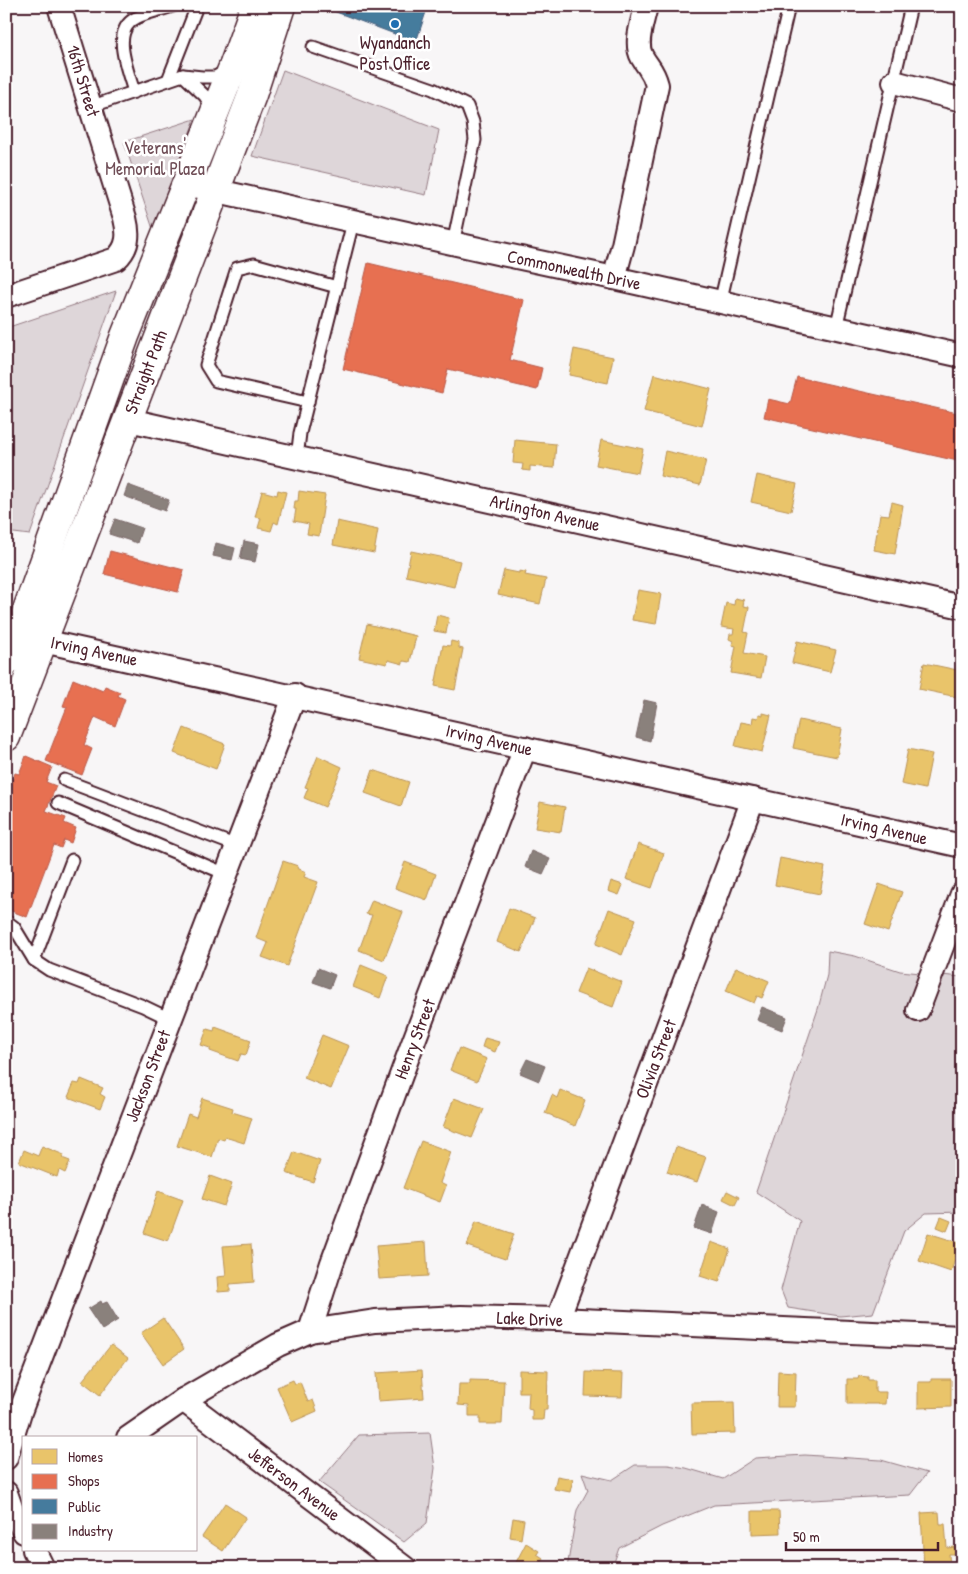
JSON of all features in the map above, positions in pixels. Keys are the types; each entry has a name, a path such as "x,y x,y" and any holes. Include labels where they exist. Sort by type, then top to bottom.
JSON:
{"main road":[{"name":"Straight Path","path":"6,662 14,618 233,67 255,6"},
{"name":"Straight Path","path":"6,737 252,95 281,6"}],"street":[{"name":"16th Street","path":"6,296 116,259 125,249 127,243 125,218 59,6"},
{"path":"614,278 623,245 657,85 654,74 641,56 638,46 646,6"},
{"path":"894,82 962,100"},
{"name":"Commonwealth Drive","path":"186,184 962,356"},
{"name":"Arlington Avenue","path":"129,420 962,607"},
{"name":"Irving Avenue","path":"14,618 43,641 294,695 962,846"},
{"name":"Jackson Street","path":"6,1458 20,1412 294,695"},
{"name":"Henry Street","path":"310,1331 332,1263 406,1060 525,748"},
{"name":"Olivia Street","path":"558,1320 753,799"},
{"path":"918,1010 962,894"},
{"name":"Lake Drive","path":"131,1436 183,1400 278,1345 310,1331 375,1321 461,1317 962,1337"},
{"name":"Jefferson Avenue","path":"183,1400 405,1568"},
{"path":"12,1504 22,1527"},
{"path":"35,1552 43,1568"}],"lane":[{"path":"134,92 121,45 124,28 135,18 173,6"},
{"path":"168,80 197,6"},
{"path":"720,303 789,6"},
{"path":"836,328 911,6"},
{"path":"313,47 433,89 466,106 473,122 475,140 453,244"},
{"path":"90,107 183,75 215,77 233,67"},
{"path":"183,75 205,96 214,113"},
{"path":"297,458 300,433 353,222"},
{"path":"308,402 216,381 206,365 237,268 254,264 337,287"},
{"path":"64,780 237,846"},
{"path":"58,803 226,874"},
{"path":"34,960 72,860"},
{"path":"6,921 14,927 34,960 50,970 143,1006 170,1019"}],"green space":[{"path":"283,70 439,130 426,195 252,156"},
{"name":"Veterans' Memorial Plaza","path":"195,119 153,229 124,142"},
{"path":"116,291 30,535 6,532 6,328"},
{"path":"828,951 855,956 900,971 962,977 962,1212 926,1213 904,1231 873,1313 840,1316 788,1308 781,1290 800,1221 756,1192 818,1009 827,975"},
{"path":"430,1433 435,1468 427,1523 404,1542 319,1482 359,1435"},
{"path":"805,1455 881,1460 927,1473 910,1495 714,1505 662,1526 619,1548 612,1568 567,1568 577,1510 588,1490 582,1473 612,1480 635,1465 668,1465 686,1468 723,1479 755,1458"}],"building: Homes":[{"path":"574,349 613,357 608,383 569,375"},
{"path":"654,374 711,389 702,426 644,411"},
{"path":"515,440 556,444 554,468 530,466 530,471 522,470 523,464 513,463"},
{"path":"601,440 643,449 638,473 596,465"},
{"path":"665,451 706,460 700,485 660,476"},
{"path":"757,475 797,484 791,511 751,502"},
{"path":"278,490 286,492 278,524 274,522 271,531 258,528 261,518 255,517 262,491 277,495"},
{"path":"299,491 325,495 319,536 307,534 309,524 294,521 295,501 298,501"},
{"path":"892,502 903,505 895,554 874,550 880,514 889,515"},
{"path":"337,521 378,530 374,553 333,545"},
{"path":"411,551 460,561 454,587 406,576"},
{"path":"504,570 519,573 519,571 526,572 525,575 546,579 540,604 498,595"},
{"path":"638,590 661,594 656,624 632,620"},
{"path":"735,598 744,600 743,606 749,607 744,632 748,633 744,653 765,657 761,678 731,673 736,646 732,645 733,641 729,639 734,629 721,627 726,603 734,605"},
{"path":"437,615 449,618 446,633 434,631"},
{"path":"367,624 416,636 410,662 403,661 403,664 388,660 387,664 359,658"},
{"path":"451,641 459,643 459,648 463,649 455,690 435,686 443,645 450,646"},
{"path":"797,641 836,650 830,672 792,663"},
{"path":"924,663 962,671 957,697 919,689"},
{"path":"763,713 771,715 762,752 735,746 741,722 752,724 753,717 758,718 759,714 763,715"},
{"path":"799,720 842,729 837,757 793,748"},
{"path":"184,728 225,744 216,769 174,753"},
{"path":"908,749 932,754 925,789 901,784"},
{"path":"318,756 342,767 325,807 304,798 308,788 305,787"},
{"path":"373,770 409,782 401,806 365,793"},
{"path":"540,802 565,807 561,832 535,828"},
{"path":"638,844 664,853 652,888 626,879"},
{"path":"780,858 825,867 820,894 775,885"},
{"path":"283,861 298,866 297,868 306,872 304,877 318,882 287,966 262,957 268,943 256,938"},
{"path":"405,862 436,874 427,900 395,888"},
{"path":"611,881 623,885 619,895 608,891"},
{"path":"879,884 902,892 888,932 865,924"},
{"path":"372,900 403,912 384,960 359,950 372,915 366,914"},
{"path":"509,908 535,918 521,952 497,942"},
{"path":"609,909 636,919 622,955 596,944"},
{"path":"361,965 388,976 380,998 353,987"},
{"path":"736,967 769,981 762,998 757,996 754,1003 726,991"},
{"path":"586,968 622,982 613,1007 576,993"},
{"path":"215,1027 251,1040 246,1055 241,1054 238,1061 210,1051 210,1048 201,1045 207,1029 214,1031"},
{"path":"322,1035 349,1046 331,1089 304,1078"},
{"path":"485,1038 499,1042 495,1052 482,1047"},
{"path":"459,1048 487,1059 477,1081 450,1070"},
{"path":"81,1079 103,1088 100,1094 105,1097 100,1109 68,1097 74,1083 79,1084"},
{"path":"560,1090 585,1100 575,1126 545,1113 552,1095 557,1098"},
{"path":"202,1098 233,1108 232,1112 252,1118 244,1143 225,1137 224,1140 218,1138 212,1157 177,1146 188,1114 196,1117"},
{"path":"454,1098 484,1109 472,1138 443,1127"},
{"path":"421,1141 451,1152 440,1183 446,1186 440,1202 403,1188"},
{"path":"42,1146 64,1155 62,1158 70,1161 65,1173 59,1170 57,1177 19,1162 24,1150 38,1156"},
{"path":"676,1147 706,1157 697,1182 667,1172"},
{"path":"294,1152 320,1161 313,1182 286,1173"},
{"path":"210,1176 232,1184 224,1206 202,1199"},
{"path":"158,1191 183,1200 168,1241 144,1233"},
{"path":"727,1191 739,1197 735,1205 723,1199"},
{"path":"941,1217 951,1221 947,1231 937,1227"},
{"path":"476,1221 514,1234 505,1259 467,1246"},
{"path":"928,1233 960,1243 951,1272 919,1261"},
{"path":"426,1242 428,1276 379,1279 376,1246"},
{"path":"711,1242 730,1249 719,1282 700,1276"},
{"path":"251,1244 254,1282 230,1284 230,1291 218,1292 217,1277 226,1276 223,1246"},
{"path":"163,1318 184,1349 163,1364 141,1333"},
{"path":"111,1345 128,1358 100,1395 82,1381"},
{"path":"422,1370 424,1398 378,1401 376,1373"},
{"path":"519,1370 548,1371 547,1410 544,1410 543,1420 532,1420 532,1410 528,1409 529,1392 519,1392"},
{"path":"778,1371 796,1372 795,1407 777,1407"},
{"path":"586,1372 623,1373 622,1397 585,1396"},
{"path":"859,1376 868,1377 868,1380 875,1380 875,1392 886,1392 885,1404 847,1404 847,1379 858,1379"},
{"path":"931,1379 951,1379 951,1407 918,1408 918,1382 931,1382"},
{"path":"293,1380 295,1384 300,1382 308,1402 313,1400 317,1411 292,1422 277,1387"},
{"path":"470,1380 504,1381 502,1424 480,1424 480,1416 469,1416 469,1406 458,1405 459,1384 470,1384"},
{"path":"734,1402 735,1433 692,1434 691,1403"},
{"path":"557,1476 573,1479 570,1492 554,1489"},
{"path":"225,1503 246,1517 223,1551 202,1537"},
{"path":"752,1511 779,1511 780,1533 752,1534"},
{"path":"939,1512 940,1524 945,1524 947,1548 955,1547 955,1554 949,1554 950,1568 924,1568 921,1513"},
{"path":"513,1518 524,1520 521,1539 510,1537"},
{"path":"526,1543 539,1551 537,1554 543,1558 538,1568 513,1568"}],"building: Shops":[{"path":"368,263 524,300 510,360 542,368 537,390 448,369 442,393 343,369"},
{"path":"797,377 962,414 962,462 764,417 768,399 790,404"},
{"path":"110,551 184,570 178,592 104,574"},
{"path":"73,679 103,691 105,686 120,692 118,696 125,699 115,726 95,717 84,745 92,749 82,775 46,761 67,707 63,706"},
{"path":"26,756 52,767 46,782 56,786 46,811 66,818 64,823 76,828 71,843 64,840 61,848 54,845 27,917 6,909 6,796 15,773 19,774"}],"building: Public":[{"name":"Wyandanch Post Office","path":"320,6 428,6 416,42"}],"building: Industry":[{"path":"128,485 169,500 165,511 124,496"},
{"path":"115,519 142,528 137,543 109,534"},
{"path":"244,541 259,544 255,562 240,559"},
{"path":"216,543 235,548 232,560 213,556"},
{"path":"644,700 657,703 650,741 636,737"},
{"path":"531,851 550,859 543,874 525,867"},
{"path":"318,968 335,975 330,988 313,982"},
{"path":"762,1007 787,1017 782,1030 757,1020"},
{"path":"527,1059 545,1066 539,1081 520,1073"},
{"path":"702,1205 719,1212 712,1234 694,1228"},
{"path":"101,1301 102,1304 107,1302 118,1320 102,1330 88,1309"}],"place":[{"name":"Wyandanch Post Office","path":"395,24"}]}
